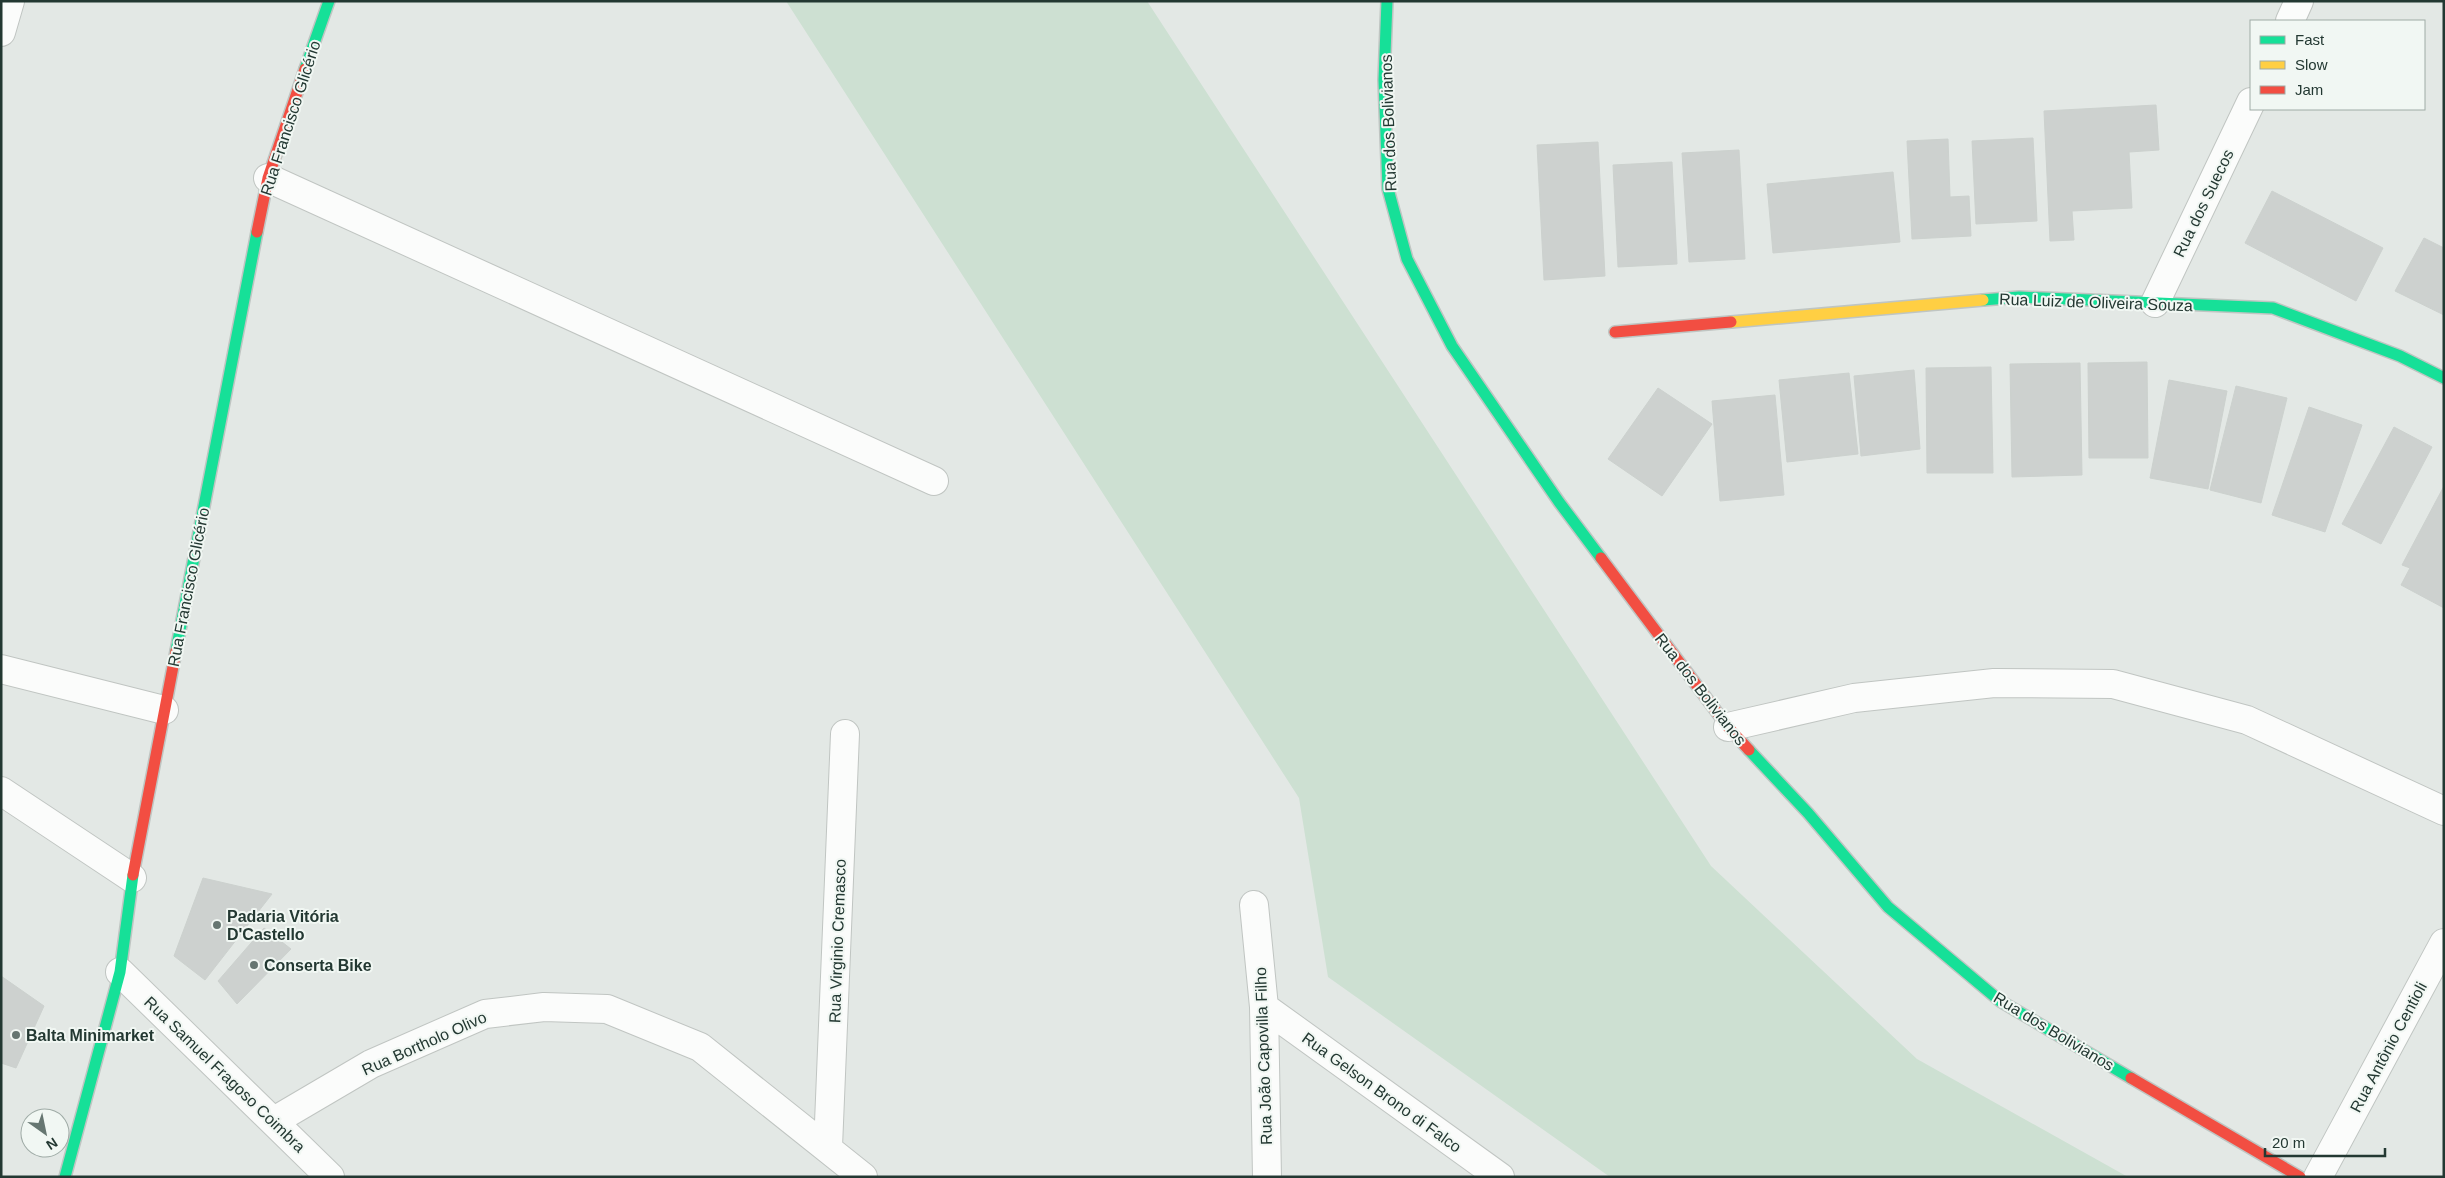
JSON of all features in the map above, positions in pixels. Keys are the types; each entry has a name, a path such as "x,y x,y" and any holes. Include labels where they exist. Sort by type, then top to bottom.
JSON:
{"street":[{"path":"1,32 10,1"},
{"name":"Rua Francisco Glicério","path":"65,1177 120,972 132,878 268,178 329,1"},
{"name":"Rua dos Bolivianos","path":"1387,1 1384,80 1388,189 1407,259 1452,346 1559,502 1728,728 1808,813 1888,907 2000,1001 2300,1177"},
{"path":"2290,20 2299,1"},
{"name":"Rua dos Suecos","path":"2155,304 2250,104"},
{"path":"268,178 934,481"},
{"name":"Rua Luiz de Oliveira Souza","path":"1615,332 2019,297 2273,308 2400,356 2444,378"},
{"path":"1,669 164,710"},
{"path":"1728,728 1854,698 1994,683 2112,684 2246,720 2444,811"},
{"name":"Rua Virginio Cremasco","path":"828,1147 844,734"},
{"path":"1,791 132,878"},
{"name":"Rua João Capovilla Filho","path":"1254,905 1264,1007 1267,1177"},
{"name":"Rua Antônio Centioli","path":"2318,1177 2444,943"},
{"name":"Rua Samuel Fragoso Coimbra","path":"120,972 330,1177"},
{"name":"Rua Bortholo Olivo","path":"274,1121 371,1064 485,1014 544,1007 607,1009 700,1047 828,1147 863,1177"},
{"name":"Rua Gelson Brono di Falco","path":"1264,1007 1500,1177"}],"green space":[{"path":"786,1 1147,1 1711,866 1917,1059 2128,1177 1610,1177 1328,977 1299,798"}],"building":[{"path":"2156,105 2159,150 2129,152 2132,208 2072,211 2074,240 2050,241 2044,111"},
{"path":"2033,138 2037,221 1976,224 1972,141"},
{"path":"1948,139 1950,197 1969,196 1971,236 1912,239 1907,141"},
{"path":"1598,142 1605,276 1544,280 1537,145"},
{"path":"1739,150 1745,259 1689,262 1682,153"},
{"path":"1672,162 1677,264 1618,267 1613,165"},
{"path":"1893,172 1900,242 1773,253 1767,184"},
{"path":"2272,191 2383,248 2356,301 2245,243"},
{"path":"2424,238 2444,248 2444,315 2395,291"},
{"path":"2147,362 2148,458 2089,458 2088,363"},
{"path":"2080,363 2082,475 2012,477 2010,364"},
{"path":"1991,367 1993,473 1927,473 1926,368"},
{"path":"1914,370 1920,449 1861,456 1854,376"},
{"path":"1849,373 1858,454 1787,462 1779,380"},
{"path":"2169,380 2227,391 2208,489 2150,478"},
{"path":"2236,386 2287,398 2261,503 2210,490"},
{"path":"1658,388 1712,424 1662,496 1608,459"},
{"path":"1775,395 1784,495 1720,501 1712,401"},
{"path":"2309,407 2362,425 2325,532 2272,515"},
{"path":"2394,427 2432,447 2381,544 2342,524"},
{"path":"2444,486 2444,608 2401,585 2410,568 2402,565"},
{"name":"Padaria Vitória D'Castello","path":"203,878 272,894 205,980 174,956"},
{"name":"Conserta Bike","path":"264,928 291,949 237,1004 218,981"},
{"name":"Balta Minimarket","path":"1,976 44,1006 16,1068 1,1063"}],"traffic: fast":[{"path":"305,69 329,1"},
{"path":"1387,1 1384,80 1388,189 1407,259 1452,346 1559,502 1601,558"},
{"path":"176,651 257,232"},
{"path":"1983,300 2019,297 2273,308 2400,356 2444,378"},
{"path":"1749,750 1808,813 1888,907 2000,1001 2131,1078"},
{"path":"65,1177 120,972 133,875"}],"traffic: slow":[{"path":"1731,322 1983,300"}],"traffic: jam":[{"path":"257,232 268,178 305,69"},
{"path":"1615,332 1731,322"},
{"path":"1601,558 1728,727 1749,750"},
{"path":"133,875 176,651"},
{"path":"2131,1078 2300,1177"}],"place":[{"name":"Padaria Vitória D'Castello","path":"217,925"},
{"name":"Conserta Bike","path":"254,965"},
{"name":"Balta Minimarket","path":"16,1035"}]}
